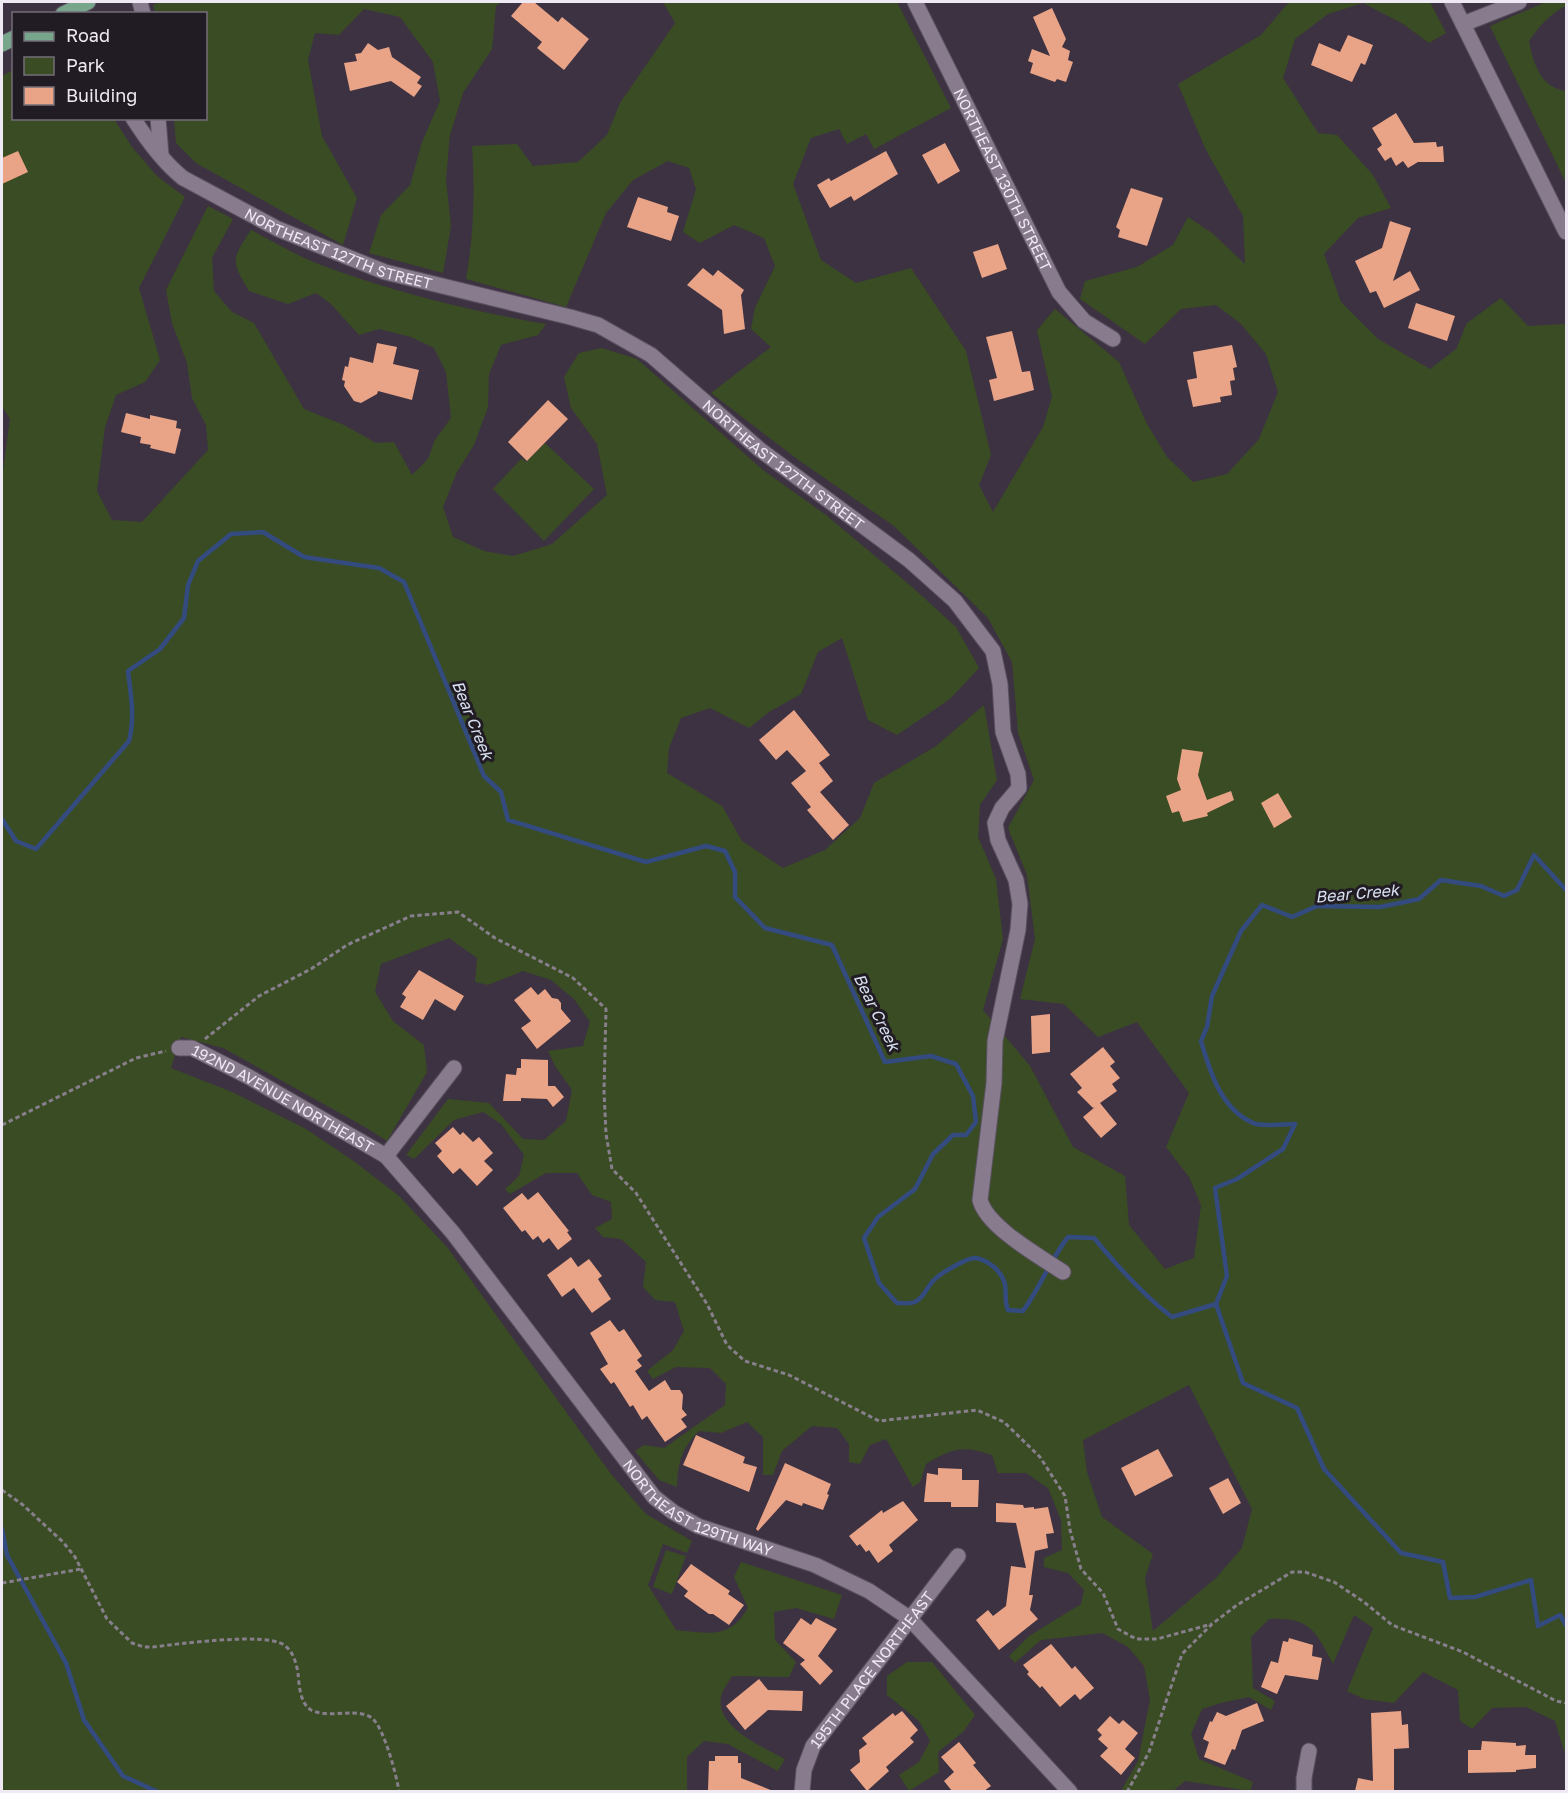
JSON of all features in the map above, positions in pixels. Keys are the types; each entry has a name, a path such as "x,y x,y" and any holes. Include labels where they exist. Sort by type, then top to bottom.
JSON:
{"street":[{"name":"NORTHEAST 130TH STREET","path":"915,2 1059,292 1084,321 1113,339"},
{"path":"1452,2 1566,232"},
{"path":"1463,24 1519,2"},
{"name":"NORTHEAST 127TH STREET","path":"135,120 172,169 203,189 278,229 385,272 570,317 598,326 651,355 759,449 909,560 955,601 993,651 1000,684 1003,732 1018,774 1018,788 1002,808 995,823 998,840 1016,880 1020,904 1018,930 995,1041 996,1060 989,1137 980,1200 988,1217 1063,1272"},
{"path":"158,120 161,155"},
{"name":"192ND AVENUE NORTHEAST","path":"185,1048 286,1098 386,1156"},
{"path":"386,1156 454,1068"},
{"name":"NORTHEAST 129TH WAY","path":"386,1156 453,1233 654,1497 673,1512 698,1526 826,1570 869,1591 909,1618 1070,1791"},
{"name":"195TH PLACE NORTHEAST","path":"802,1791 804,1770 813,1746 958,1556"},
{"path":"1304,1791 1309,1751"}],"path":[{"path":"2,1125 136,1058 185,1048 259,996 311,969 347,945 411,916 458,912 495,938 573,978 606,1009 604,1091 606,1134 612,1169 636,1193 707,1304 727,1345 745,1361 789,1375 879,1421 977,1410 1004,1422 1040,1457 1065,1496 1070,1530 1081,1569 1103,1593 1118,1629 1136,1640 1157,1639 1212,1624"},
{"path":"2,1490 48,1527 75,1557 107,1619 132,1643 153,1647 267,1639 285,1645 296,1663 300,1692 310,1710 322,1713 354,1713 372,1718 377,1724 399,1791"},
{"path":"2,1583 81,1569"},
{"path":"1126,1791 1149,1752 1182,1654 1212,1624 1237,1605 1292,1572 1305,1572 1334,1582 1364,1602 1392,1625 1463,1652 1556,1701 1566,1703"}],"green space":[{"path":"161,2 501,2 496,6 492,49 463,93 450,135 446,180 451,226 443,273 369,253 381,215 410,185 422,142 440,101 433,62 400,17 364,9 339,35 315,33 308,60 322,136 357,198 343,245 196,163 176,143 174,120 207,120 207,12 155,12 153,5"},
{"path":"663,2 897,2 951,108 874,149 866,134 847,144 839,129 811,138 793,184 821,260 856,283 911,268 966,351 991,455 979,485 993,512 1043,427 1052,397 1037,330 1055,309 1119,362 1147,424 1167,457 1193,482 1227,474 1259,439 1278,392 1266,354 1240,323 1216,305 1181,309 1145,344 1080,299 1085,281 1137,267 1173,245 1188,217 1212,233 1245,264 1243,216 1205,148 1178,84 1261,35 1289,2 1430,2 1446,33 1429,43 1403,24 1363,3 1328,14 1295,39 1283,78 1318,133 1337,135 1373,175 1391,208 1358,218 1324,254 1341,302 1378,339 1430,369 1456,349 1467,323 1501,298 1528,326 1566,324 1566,1751 1564,1751 1555,1721 1526,1707 1492,1708 1472,1729 1460,1721 1458,1690 1423,1672 1394,1703 1364,1699 1347,1691 1373,1628 1354,1615 1333,1664 1310,1628 1294,1621 1269,1619 1251,1637 1253,1688 1275,1701 1271,1710 1249,1697 1221,1703 1202,1709 1191,1734 1199,1759 1253,1782 1250,1791 1185,1781 1173,1791 1121,1791 1138,1761 1150,1700 1144,1666 1128,1647 1102,1633 1041,1640 1015,1663 1009,1656 1029,1636 1081,1604 1084,1590 1068,1573 1044,1567 1044,1558 1062,1550 1061,1520 1048,1488 1026,1473 998,1473 992,1455 965,1449 943,1454 926,1464 920,1482 913,1487 886,1439 870,1445 860,1464 849,1462 849,1444 837,1428 812,1426 782,1451 773,1475 763,1475 763,1437 747,1422 721,1433 699,1431 684,1450 678,1470 677,1487 659,1480 635,1451 644,1445 664,1448 725,1405 726,1384 710,1368 676,1367 653,1379 647,1371 673,1350 684,1331 675,1302 655,1300 643,1287 646,1262 621,1239 603,1237 595,1228 612,1219 611,1202 592,1195 577,1173 546,1173 510,1194 505,1189 519,1176 524,1155 501,1124 483,1112 454,1120 414,1159 406,1155 448,1099 489,1103 523,1139 544,1140 566,1121 572,1090 555,1066 548,1051 583,1046 590,1022 574,999 551,980 523,971 488,985 475,982 477,958 449,938 381,964 375,992 393,1021 424,1045 427,1072 387,1141 223,1048 181,1037 171,1068 232,1092 306,1129 355,1162 399,1196 447,1247 611,1474 646,1514 692,1541 687,1553 663,1544 648,1585 676,1630 717,1632 726,1630 741,1618 748,1608 734,1577 741,1562 842,1595 834,1619 796,1608 774,1612 775,1640 796,1662 789,1677 732,1676 722,1694 721,1708 733,1727 785,1759 778,1771 728,1744 704,1741 687,1757 687,1792 2,1791 2,478 10,419 2,406 2,76 12,71 12,120 115,120 132,147 157,176 185,197 139,288 160,360 145,382 116,395 105,427 97,491 112,520 142,522 208,450 206,425 192,398 187,363 172,323 166,290 208,206 233,219 212,258 214,291 232,312 254,323 304,409 344,425 376,443 394,442 412,475 428,459 435,440 451,418 446,372 434,348 411,337 379,329 359,335 331,304 316,293 288,304 249,291 236,266 236,260 251,230 312,261 376,284 460,307 546,324 538,335 501,345 489,374 488,407 474,445 457,472 443,507 453,537 484,551 513,556 552,544 607,495 597,444 571,408 564,377 579,353 602,348 637,359 763,470 826,515 956,627 979,668 950,699 897,735 868,720 842,638 818,652 801,694 769,712 749,728 710,708 681,718 669,748 667,773 722,806 742,841 783,868 825,850 860,818 874,783 936,746 984,705 997,780 980,805 978,837 996,879 1003,939 983,1010 1030,1066 1073,1147 1125,1176 1129,1225 1165,1269 1194,1258 1201,1205 1189,1177 1166,1147 1189,1093 1137,1022 1098,1037 1064,1004 1020,999 1035,939 1027,875 1008,828 1034,780 1018,732 1012,662 988,618 894,526 797,459 711,393 771,347 751,329 755,308 775,266 764,238 734,225 700,243 683,232 696,189 689,168 668,161 633,180 606,213 566,307 466,279 473,213 472,146 517,144 533,166 578,162 607,135 620,103 675,23","holes":["1189,1385 1252,1509 1242,1548 1216,1578 1153,1631 1145,1578 1153,1554 1102,1517 1087,1472 1083,1440"]},
{"path":"1546,2 1566,2 1566,6 1550,16 1529,41 1539,73 1550,85 1566,91 1566,183 1490,26"},
{"path":"545,443 594,489 544,541 493,489 522,458 526,462"},
{"path":"666,1550 686,1556 672,1594 653,1587"},
{"path":"907,1662 932,1662 975,1715 963,1732 938,1752 939,1772 909,1791 899,1775 919,1762 930,1741 919,1721 887,1695 887,1676"}],"building":[{"path":"523,2 534,2 558,22 562,17 589,39 564,70 537,48 542,42 511,16"},
{"path":"1052,8 1066,39 1062,47 1070,51 1068,60 1073,62 1066,82 1057,79 1055,82 1030,73 1033,63 1028,61 1032,49 1050,56 1033,17"},
{"path":"1348,35 1373,45 1365,65 1361,63 1352,82 1311,65 1319,43 1340,52"},
{"path":"368,43 378,50 389,47 392,57 421,77 417,83 422,86 414,97 391,81 350,91 344,63 357,61 355,54 361,53"},
{"path":"1396,113 1414,143 1436,142 1437,147 1443,146 1444,162 1418,162 1408,168 1403,161 1396,166 1391,157 1385,161 1377,149 1382,145 1372,128"},
{"path":"945,143 960,171 938,184 922,155"},
{"path":"18,151 28,172 2,184 2,158"},
{"path":"886,151 898,174 854,201 851,196 830,208 817,185 829,178 831,181"},
{"path":"1131,188 1163,198 1147,246 1118,237 1120,230 1116,227"},
{"path":"638,197 668,207 667,212 679,216 671,241 627,227"},
{"path":"1390,221 1411,228 1393,281 1410,271 1420,290 1384,308 1376,291 1370,293 1355,261 1382,248"},
{"path":"998,244 1007,269 982,278 973,252"},
{"path":"703,268 713,276 718,270 744,290 741,295 745,329 724,334 722,310 687,285"},
{"path":"1416,303 1455,316 1447,341 1408,328"},
{"path":"1012,331 1022,372 1030,371 1034,390 994,401 989,380 997,378 986,337"},
{"path":"377,343 397,347 393,364 419,370 412,400 378,391 377,394 361,403 354,401 344,386 345,381 342,380 350,357 373,363"},
{"path":"1232,345 1237,367 1233,368 1235,380 1230,381 1232,395 1220,397 1221,402 1193,407 1187,380 1197,378 1193,352"},
{"path":"548,400 568,419 527,461 508,442"},
{"path":"126,413 150,419 150,415 177,421 176,428 181,429 175,454 150,448 151,445 140,443 141,437 121,432"},
{"path":"794,710 830,755 819,763 833,781 820,792 849,825 833,840 807,810 811,807 791,783 806,771 787,750 776,760 759,740"},
{"path":"1182,749 1203,752 1198,775 1207,800 1231,791 1234,800 1207,813 1208,816 1183,822 1179,811 1172,813 1166,796 1181,790 1177,779"},
{"path":"1278,793 1292,817 1274,828 1261,803"},
{"path":"419,970 464,996 455,1011 435,999 423,1020 400,1007 406,997 402,994"},
{"path":"531,987 538,995 545,989 552,998 558,999 561,1009 571,1021 537,1049 521,1028 531,1021 514,1000"},
{"path":"1050,1014 1050,1052 1032,1054 1031,1016"},
{"path":"1103,1047 1115,1062 1110,1066 1120,1078 1112,1084 1117,1091 1100,1103 1117,1124 1101,1138 1083,1117 1095,1107 1093,1108 1077,1092 1082,1088 1070,1074"},
{"path":"521,1059 548,1060 548,1086 555,1086 564,1097 553,1107 547,1099 521,1098 521,1101 503,1101 506,1074 516,1075 517,1068 521,1068"},
{"path":"453,1127 460,1135 463,1132 473,1142 479,1137 493,1153 484,1161 493,1170 477,1186 460,1168 453,1174 437,1156 442,1151 435,1143"},
{"path":"538,1192 569,1231 567,1232 572,1239 558,1250 549,1238 543,1243 538,1236 533,1240 525,1230 522,1232 503,1208 522,1193 528,1200"},
{"path":"571,1257 578,1267 589,1259 602,1276 598,1279 611,1299 592,1313 574,1288 562,1297 547,1275"},
{"path":"610,1320 619,1332 624,1329 642,1356 637,1360 642,1366 635,1371 649,1391 665,1380 671,1390 680,1390 683,1395 682,1409 687,1415 681,1419 687,1427 665,1442 647,1416 642,1420 633,1405 630,1407 614,1382 611,1384 600,1369 608,1364 590,1333"},
{"path":"696,1435 745,1457 743,1463 757,1467 749,1492 683,1465"},
{"path":"1158,1449 1173,1476 1135,1496 1121,1468"},
{"path":"785,1463 831,1484 827,1494 829,1495 823,1510 786,1500 758,1531 756,1529"},
{"path":"938,1468 962,1469 962,1480 979,1480 978,1507 951,1507 951,1502 924,1502 927,1473 938,1475"},
{"path":"1228,1478 1241,1503 1223,1514 1209,1488"},
{"path":"903,1501 918,1520 889,1545 893,1551 878,1563 869,1550 866,1552 860,1544 857,1546 849,1536 882,1510 883,1513"},
{"path":"996,1503 1023,1505 1024,1508 1034,1507 1034,1509 1048,1507 1054,1533 1046,1534 1048,1548 1035,1551 1029,1595 1033,1595 1030,1610 1038,1619 999,1650 976,1620 988,1610 993,1616 1006,1606 1011,1566 1026,1568 1016,1523 996,1522"},
{"path":"691,1564 730,1591 728,1594 744,1605 729,1625 684,1596 688,1591 677,1582"},
{"path":"801,1618 811,1625 816,1618 837,1629 818,1656 833,1671 820,1685 800,1664 805,1660 783,1643"},
{"path":"1289,1638 1313,1645 1312,1656 1322,1658 1318,1680 1285,1675 1277,1694 1261,1687 1271,1661 1278,1663 1283,1641 1288,1642"},
{"path":"1051,1644 1072,1669 1075,1666 1094,1688 1080,1700 1075,1694 1060,1707 1042,1686 1040,1688 1027,1674 1029,1672 1023,1665"},
{"path":"759,1679 768,1690 803,1691 802,1711 768,1710 745,1730 726,1706"},
{"path":"1257,1703 1264,1721 1242,1730 1235,1750 1232,1749 1225,1765 1204,1757 1209,1742 1203,1739 1210,1721 1212,1722 1217,1712 1226,1716"},
{"path":"902,1711 918,1730 910,1738 914,1742 886,1767 889,1771 867,1791 850,1770 860,1762 859,1750 867,1744 862,1738 893,1713 895,1716"},
{"path":"1401,1711 1402,1725 1408,1724 1409,1748 1394,1749 1394,1791 1355,1791 1358,1778 1373,1781 1371,1713"},
{"path":"1110,1716 1119,1724 1123,1720 1138,1733 1125,1749 1135,1758 1121,1775 1100,1756 1108,1748 1098,1739 1102,1735 1097,1730"},
{"path":"1482,1741 1516,1743 1516,1746 1526,1745 1525,1755 1536,1755 1536,1768 1516,1770 1516,1772 1468,1773 1468,1750 1481,1750"},
{"path":"959,1742 976,1763 973,1765 991,1786 984,1791 952,1791 944,1781 954,1772 941,1757"},
{"path":"715,1756 738,1756 738,1763 741,1763 741,1778 773,1791 708,1791 709,1761 715,1761"}],"waterway":[{"name":"Bear Creek","path":"2,819 16,841 36,849 129,741 132,715 128,671 160,649 184,618 188,585 198,561 231,534 263,532 304,557 379,568 404,582 484,776 501,792 508,820 646,862 706,846 725,851 735,872 735,897 765,928 832,945 885,1062 931,1056 956,1064 973,1096 976,1122 966,1135 953,1135 933,1154 915,1189 878,1217 864,1238 879,1283 897,1303 915,1302 921,1298 936,1278 974,1258 990,1264 1002,1276 1008,1310 1023,1311 1068,1237 1094,1238 1131,1280 1172,1317 1216,1304 1227,1276 1215,1188 1237,1179 1283,1149 1295,1124 1257,1124 1242,1117 1233,1109 1218,1088 1201,1041 1207,1027 1212,996 1241,931 1262,905 1292,917 1317,906 1380,907 1419,899 1441,880 1481,886 1504,896 1517,890 1534,855 1566,890"},
{"path":"1216,1304 1243,1383 1297,1408 1324,1469 1401,1553 1443,1562 1450,1598 1475,1597 1531,1580 1538,1626 1560,1615 1566,1625"},
{"path":"2,1529 7,1555 66,1663 84,1720 123,1776 158,1792"}]}
